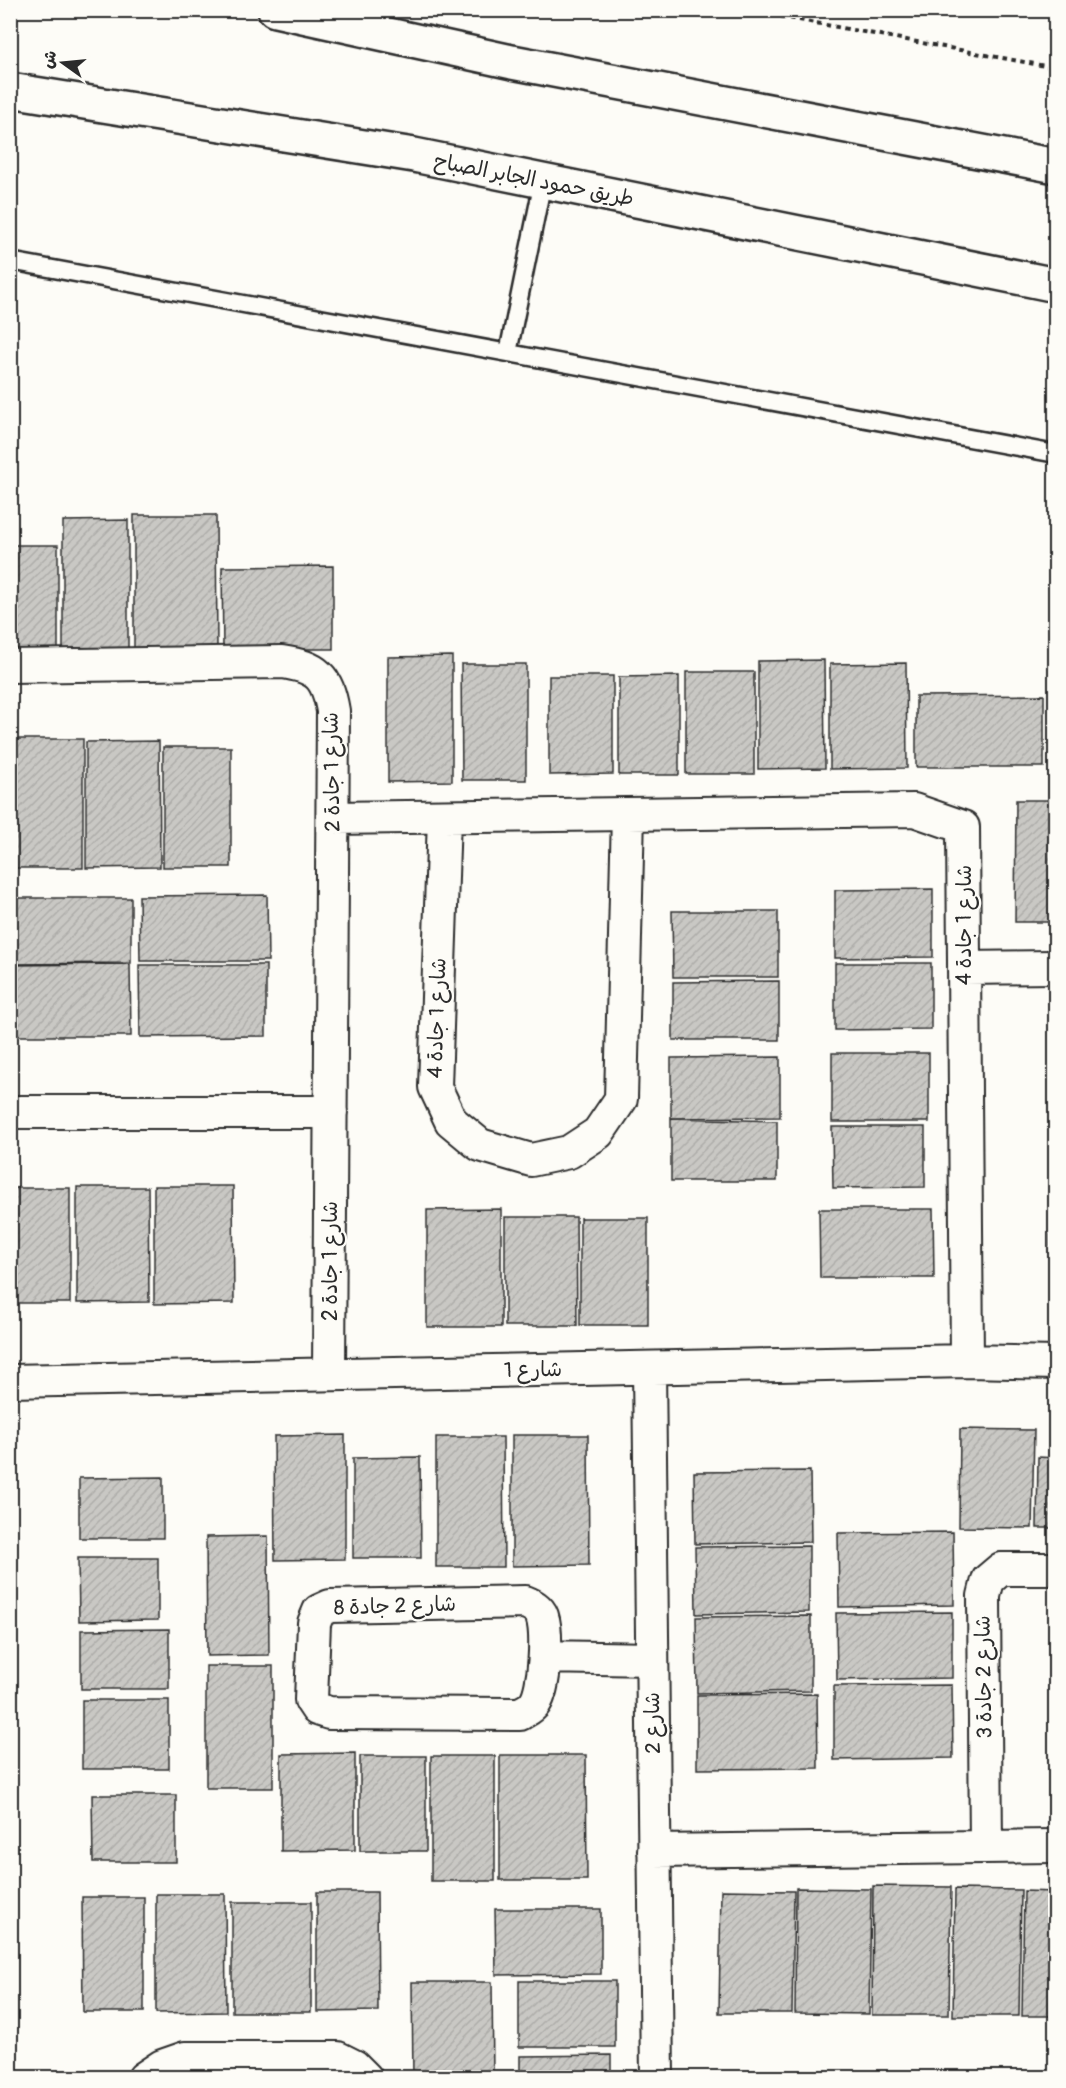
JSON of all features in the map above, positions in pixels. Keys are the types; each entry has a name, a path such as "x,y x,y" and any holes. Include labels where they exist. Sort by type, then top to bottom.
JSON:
{"main road":[{"path":"275,10 512,62 1056,166"},
{"name":"طريق حمود الجابر الصباح","path":"10,90 414,155 1056,285"}],"street":[{"name":"شارع 1 جادة 2","path":"10,666 282,662 302,665 319,675 330,691 333,711 333,818 329,1374"},
{"name":"شارع 1 جادة 4","path":"333,818 914,810 963,827 967,1361"},
{"name":"شارع 1 جادة 4","path":"444,817 435,1087 451,1121 480,1145 531,1160 569,1152 598,1133 621,1099 628,814"},
{"path":"964,968 1056,967"},
{"path":"10,1112 331,1112"},
{"name":"شارع 1","path":"10,1381 967,1361 1056,1363"},
{"name":"شارع 2","path":"649,1368 657,2078"},
{"name":"شارع 2 جادة 3","path":"986,1847 984,1596 988,1580 1001,1569 1056,1569"},
{"name":"شارع 2 جادة 8","path":"525,1602 536,1607 542,1616 545,1658 541,1690 534,1705 520,1714 329,1713 317,1709 311,1700 314,1623 319,1611 330,1606 525,1602"},
{"path":"545,1658 652,1659"},
{"path":"654,1851 1056,1846"},
{"path":"144,2078 162,2067 185,2058 338,2058 354,2066 366,2078"}],"lane":[{"path":"508,353 543,181"},
{"path":"10,261 1056,454"}],"path":[{"path":"746,10 1056,68"}],"building":[{"path":"134,515 216,515 217,650 134,650"},
{"path":"128,520 128,651 63,651 63,521"},
{"path":"10,545 58,545 58,651 10,651"},
{"path":"333,566 333,649 223,649 222,567"},
{"path":"452,656 452,781 388,782 388,657"},
{"path":"824,660 825,768 758,769 758,661"},
{"path":"906,663 907,768 830,769 830,664"},
{"path":"461,664 526,664 526,780 462,780"},
{"path":"686,672 754,672 754,774 686,774"},
{"path":"549,676 613,676 613,774 549,775"},
{"path":"679,676 679,775 619,775 619,677"},
{"path":"1044,695 1044,767 916,767 916,696"},
{"path":"10,739 83,739 83,868 10,868"},
{"path":"159,741 160,867 86,868 86,742"},
{"path":"163,747 231,747 231,867 163,867"},
{"path":"1016,800 1056,800 1056,922 1015,922"},
{"path":"933,889 933,957 835,958 835,890"},
{"path":"267,895 268,961 140,961 139,896"},
{"path":"10,898 131,898 131,963 10,964"},
{"path":"672,911 778,911 778,977 673,977"},
{"path":"835,963 931,963 931,1029 835,1030"},
{"path":"130,964 131,1036 10,1036 10,965"},
{"path":"139,965 266,965 266,1036 140,1037"},
{"path":"779,981 779,1040 673,1040 673,982"},
{"path":"832,1053 929,1053 929,1122 832,1122"},
{"path":"780,1057 780,1117 671,1118 671,1058"},
{"path":"671,1118 777,1121 777,1181 671,1181"},
{"path":"832,1127 925,1127 925,1187 833,1188"},
{"path":"1051,1176 1056,1176 1056,1316 1050,1316"},
{"path":"154,1186 233,1186 234,1303 154,1304"},
{"path":"77,1187 148,1187 149,1302 77,1303"},
{"path":"10,1188 70,1188 70,1303 10,1303"},
{"path":"501,1209 501,1327 427,1327 427,1210"},
{"path":"819,1209 933,1209 934,1278 820,1278"},
{"path":"505,1217 576,1217 577,1326 505,1326"},
{"path":"580,1218 648,1218 648,1325 580,1325"},
{"path":"960,1429 1034,1430 1032,1528 959,1527"},
{"path":"345,1435 345,1559 275,1560 274,1436"},
{"path":"512,1435 588,1435 589,1565 512,1566"},
{"path":"436,1437 503,1437 504,1567 436,1567"},
{"path":"420,1457 421,1558 353,1558 353,1458"},
{"path":"1038,1457 1056,1458 1056,1528 1037,1528"},
{"path":"810,1471 811,1542 695,1544 694,1472"},
{"path":"163,1477 163,1538 79,1538 79,1478"},
{"path":"953,1532 954,1605 839,1607 838,1533"},
{"path":"268,1536 269,1655 207,1656 206,1537"},
{"path":"809,1546 809,1612 696,1614 695,1547"},
{"path":"78,1558 158,1558 158,1620 79,1621"},
{"path":"952,1612 952,1678 837,1680 836,1613"},
{"path":"811,1616 811,1691 697,1693 696,1617"},
{"path":"169,1629 169,1689 81,1689 81,1630"},
{"path":"206,1666 273,1666 273,1788 206,1788"},
{"path":"952,1685 953,1758 834,1760 834,1686"},
{"path":"817,1694 818,1768 697,1769 697,1695"},
{"path":"82,1700 169,1700 169,1769 82,1769"},
{"path":"355,1753 355,1850 281,1851 281,1754"},
{"path":"500,1755 586,1755 587,1880 500,1880"},
{"path":"360,1756 426,1756 426,1851 360,1851"},
{"path":"431,1756 495,1756 495,1881 431,1881"},
{"path":"92,1795 176,1795 176,1862 93,1862"},
{"path":"873,1886 951,1887 949,2015 872,2015"},
{"path":"796,1888 871,1889 869,2014 795,2013"},
{"path":"955,1889 1021,1890 1019,2016 953,2016"},
{"path":"721,1890 794,1891 792,2013 719,2013"},
{"path":"1024,1891 1056,1892 1056,2016 1022,2016"},
{"path":"317,1892 377,1892 378,2011 317,2012"},
{"path":"156,1894 225,1894 226,2012 156,2013"},
{"path":"82,1897 144,1897 144,2012 83,2012"},
{"path":"232,1902 311,1902 311,2012 232,2012"},
{"path":"495,1909 601,1909 601,1974 496,1975"},
{"path":"519,1981 615,1981 615,2047 519,2047"},
{"path":"412,1982 492,1982 493,2078 413,2078"},
{"path":"611,2055 611,2078 520,2078 520,2056"}]}
